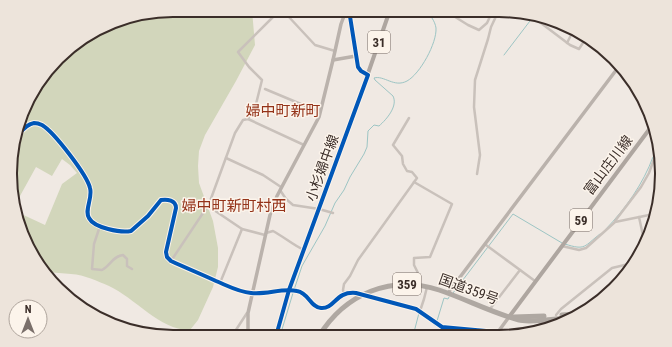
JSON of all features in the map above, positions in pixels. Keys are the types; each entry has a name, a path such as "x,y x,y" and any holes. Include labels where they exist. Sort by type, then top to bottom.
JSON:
{"highway":[{"name":"国道359号","path":"323,330 340,310 366,292 397,285 418,285 448,293 520,321 557,318"},
{"name":"国道359号","path":"509,317 565,315"}],"main road":[{"name":"31","path":"349,17 358,67 361,71 368,75"},
{"name":"小杉婦中線","path":"278,330 289,290 368,75 388,17"},
{"name":"富山庄川線","path":"509,317 649,130"}],"street":[{"path":"171,261 208,206 235,134 243,120 248,118 256,104 262,80 249,67 238,52 274,17"},
{"path":"289,17 315,44 335,51"},
{"path":"248,330 248,313 252,293 273,205 305,145 320,112 334,60 343,17"},
{"path":"455,17 479,30 487,23 490,17"},
{"path":"477,174 480,156 474,107 474,80 488,39 490,27 495,17"},
{"path":"540,22 568,43 579,49 583,42"},
{"path":"568,43 571,35"},
{"path":"334,60 356,56"},
{"path":"448,293 486,245 616,70"},
{"path":"264,88 320,112"},
{"path":"248,118 305,145"},
{"path":"344,294 344,284 358,260 417,178 412,172 407,171 403,164 402,156 393,145 409,118"},
{"path":"23,130 28,125 33,123 43,126 53,135 72,159 91,190 87,213 88,218 94,224 119,231 131,231 148,216 161,200 171,200 176,205 166,252 167,257 171,261 237,290 252,293 289,290 303,293 313,304 321,308 330,306 348,292 356,293 416,308 442,327 465,330"},
{"path":"226,158 263,175 281,188 286,199 293,206 319,209 333,213"},
{"path":"562,246 579,250 586,248 614,222 641,186 649,173 654,158"},
{"path":"414,182 452,204 430,257 414,258 414,265 420,275 418,285"},
{"path":"208,206 242,229 265,234 273,231 287,239 292,245 304,250"},
{"path":"614,222 650,215"},
{"path":"639,217 643,234"},
{"path":"100,226 94,244 92,269 102,270 119,255 123,255 127,259 127,266 132,269"},
{"path":"220,283 242,229"},
{"path":"486,245 535,281"},
{"path":"556,316 561,309 612,268 625,265"},
{"path":"490,309 520,270"},
{"path":"420,311 427,287"},
{"path":"236,330 248,313"},
{"path":"499,330 509,317"},
{"path":"539,325 544,319"}],"green space":[{"path":"253,17 255,45 205,135 199,151 199,183 213,221 218,248 218,267 213,287 198,320 190,330 179,329 158,320 119,291 95,280 76,275 52,273 33,243 22,214 45,225 62,184 77,173 62,159 52,176 36,167 19,198 17,163 25,123 33,104 49,78 78,49 104,33 123,25 153,18"}],"waterway":[{"path":"294,290 302,266 325,226 335,203 364,154 367,147 368,131 374,125 379,126 393,108 393,96 374,78 382,78 393,82 402,83 407,81 417,72 427,58 434,42 436,28 431,17"},
{"path":"504,55 530,20"},
{"path":"606,229 633,195 644,177 653,157"},
{"path":"453,293 513,214 562,243"},
{"path":"565,244 581,247 600,234"},
{"path":"282,330 293,293"},
{"path":"437,321 444,298 448,299 449,297"},
{"path":"415,330 419,313"},
{"path":"423,316 436,326 437,324"}],"cycle path":[{"path":"278,330 289,290 368,75 361,71 358,67 350,17"},
{"path":"23,130 34,123 42,125 54,136 77,164 90,188 91,192 87,211 89,218 96,225 108,229 131,231 148,216 161,200 173,202 176,205 176,208 166,252 167,257 171,261 242,291 257,293 286,290 297,291 304,294 314,305 321,308 326,308 339,297 349,293 356,293 416,309 442,327 475,330"}],"district":[{"name":"婦中町新町","path":"283,111"},
{"name":"婦中町新町村西","path":"234,206"}]}
